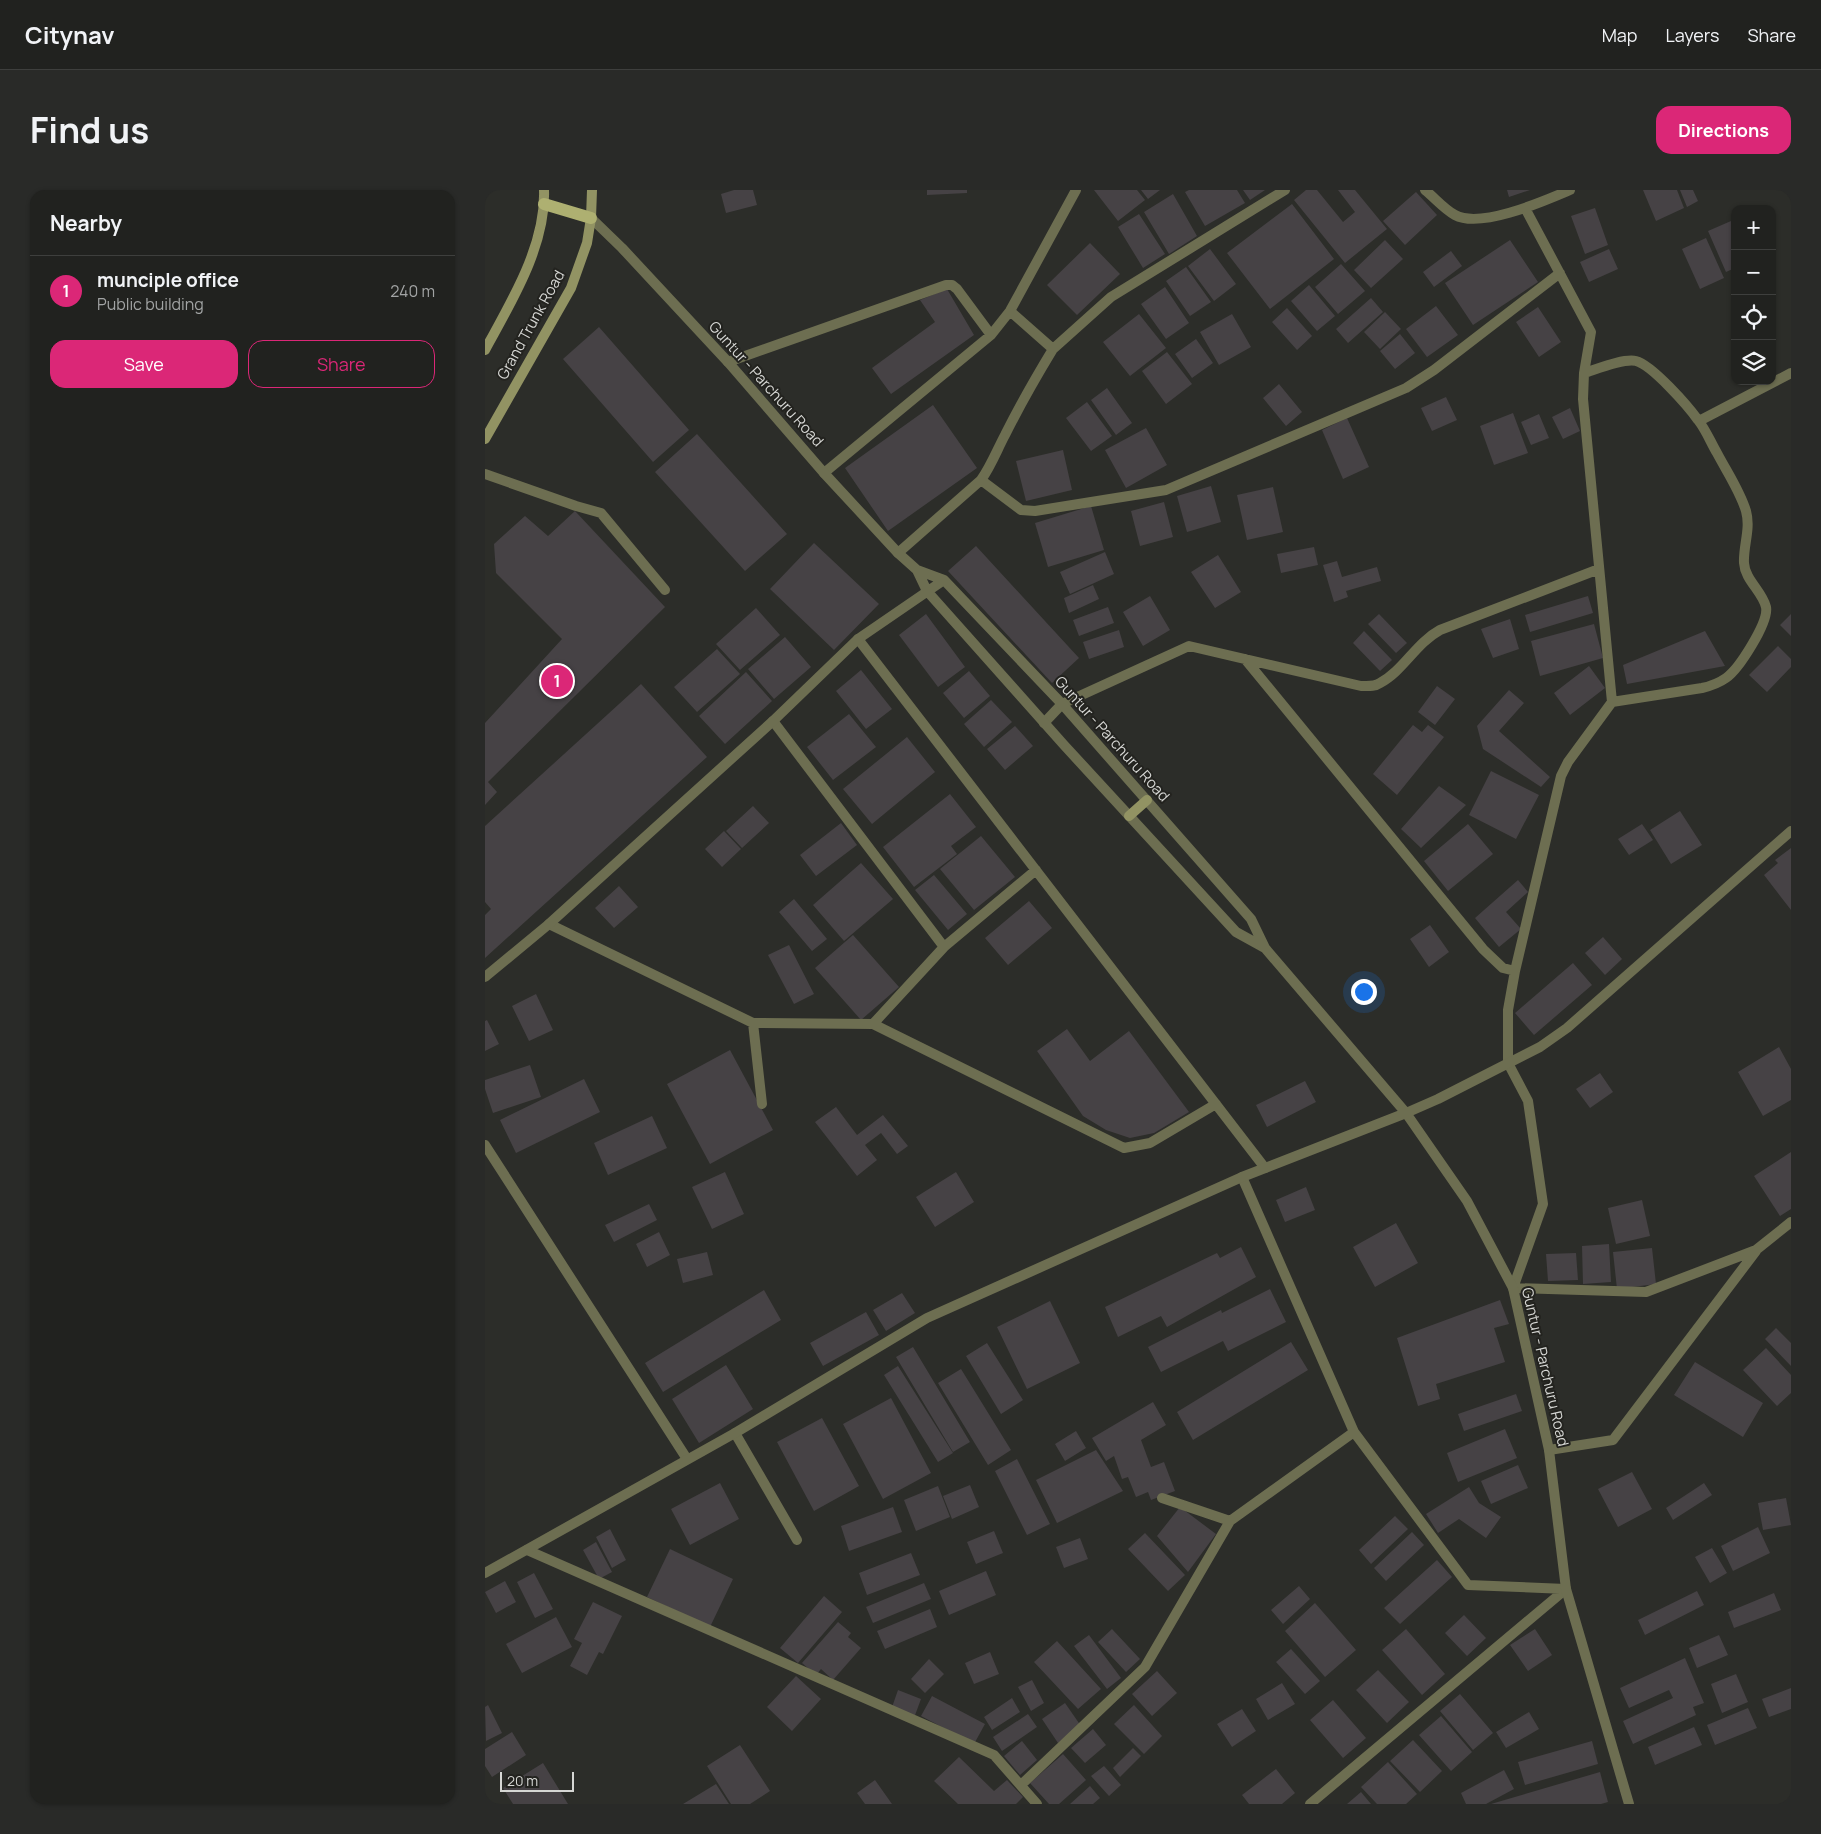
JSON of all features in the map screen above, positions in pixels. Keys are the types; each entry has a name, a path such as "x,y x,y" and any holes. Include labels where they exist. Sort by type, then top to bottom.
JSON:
{"main road":[{"name":"Grand Trunk Road","path":"485,350 518,291 535,246 544,204 543,190"},
{"name":"Grand Trunk Road","path":"485,439 571,288 587,243 591,218 592,190"},
{"path":"544,204 591,218"},
{"path":"1129,816 1147,800"}],"street":[{"path":"824,473 991,335 1010,311 1076,190"},
{"path":"898,553 981,480 1022,402 1053,349 1111,297 1285,190"},
{"path":"1425,190 1455,215 1468,219 1482,218 1525,208 1570,190"},
{"path":"1525,208 1591,332 1583,399 1613,702 1568,762 1561,776 1515,971 1508,1010 1508,1063 1528,1101 1543,1204 1513,1288 1646,1292 1756,1250"},
{"name":"Guntur - Parchuru Road","path":"591,218 622,248 728,362 824,473 898,553 917,570 944,580 1062,704 1251,919 1265,948 1406,1113 1467,1201 1513,1288 1549,1450 1567,1590 1629,1804"},
{"path":"981,480 1021,510 1035,511 1166,490 1406,388 1434,370 1560,273"},
{"path":"728,362 946,285 952,285 957,289 991,335"},
{"path":"1010,311 1053,349"},
{"path":"1585,373 1624,361 1635,360 1659,377 1699,421 1739,493 1746,512 1748,526 1744,564 1767,609 1763,623 1737,668 1727,678 1702,688 1613,702"},
{"path":"1699,421 1791,373"},
{"path":"485,474 601,513 665,590"},
{"path":"1044,723 1062,704 1189,646 1361,686 1380,684 1424,640 1440,630 1599,568"},
{"name":"Guntur - Parchuru Road","path":"917,570 927,592 1129,816 1236,932 1265,948"},
{"path":"485,977 549,924 773,721 858,639 944,580"},
{"path":"858,639 1265,1168"},
{"path":"1245,659 1483,949 1503,968 1515,971"},
{"path":"773,721 944,947"},
{"path":"485,1573 735,1433 927,1318 1242,1177 1406,1113 1453,1092 1540,1047 1567,1028 1791,831"},
{"path":"873,1024 944,947 1036,870"},
{"path":"549,924 753,1023 873,1024 1124,1148 1150,1143 1216,1104"},
{"path":"753,1023 762,1104"},
{"path":"485,1145 687,1459"},
{"path":"1242,1177 1354,1432 1468,1585 1567,1590"},
{"path":"1549,1450 1613,1440 1756,1250 1791,1222"},
{"path":"1021,1785 1145,1667 1230,1521 1354,1432"},
{"path":"735,1433 797,1540"},
{"path":"1162,1498 1230,1521"},
{"path":"527,1550 994,1755 1037,1804"},
{"path":"1310,1804 1567,1590"}],"building":[{"path":"734,190 753,190 757,205 726,213 721,194"},
{"path":"927,190 967,190 967,193 927,195"},
{"path":"1094,190 1137,190 1145,200 1118,221"},
{"path":"1141,190 1160,190 1148,199"},
{"path":"1189,190 1237,190 1245,203 1205,226 1185,192"},
{"path":"1243,190 1265,190 1250,200"},
{"path":"1306,190 1317,190 1343,222 1355,212 1338,190 1355,190 1387,229 1345,263 1294,200"},
{"path":"1507,190 1530,190 1509,197"},
{"path":"1643,190 1677,190 1684,208 1656,221"},
{"path":"1680,190 1693,190 1698,201 1687,207"},
{"path":"1416,192 1437,215 1405,245 1383,221"},
{"path":"1173,194 1197,236 1169,254 1144,212"},
{"path":"1292,204 1334,259 1270,309 1227,253"},
{"path":"1595,208 1608,245 1585,254 1571,216"},
{"path":"1139,214 1165,254 1143,268 1118,227"},
{"path":"1731,221 1731,270 1726,272 1708,231"},
{"path":"1706,238 1724,278 1700,289 1682,249"},
{"path":"1385,240 1403,259 1371,288 1354,270"},
{"path":"1510,240 1538,282 1473,325 1445,283"},
{"path":"1090,243 1120,274 1077,315 1047,285"},
{"path":"1210,249 1236,284 1214,301 1188,266"},
{"path":"1609,249 1618,269 1589,282 1580,262"},
{"path":"1451,251 1462,266 1434,287 1423,272"},
{"path":"1341,264 1365,291 1338,314 1315,287"},
{"path":"1186,267 1211,302 1190,316 1166,281"},
{"path":"1309,285 1335,316 1317,331 1291,301"},
{"path":"1165,287 1189,323 1166,339 1141,304"},
{"path":"947,289 974,335 891,394 872,368 935,322 920,300"},
{"path":"1371,298 1383,312 1348,343 1336,329"},
{"path":"1436,306 1458,335 1427,357 1406,329"},
{"path":"1538,307 1561,342 1539,357 1516,322"},
{"path":"1287,308 1312,336 1297,350 1272,322"},
{"path":"1385,312 1401,329 1380,349 1364,332"},
{"path":"1139,314 1166,348 1130,376 1103,342"},
{"path":"1232,314 1251,347 1219,365 1200,332"},
{"path":"599,327 689,430 653,462 563,359"},
{"path":"1400,334 1415,353 1395,369 1380,351"},
{"path":"1196,339 1213,363 1192,378 1175,354"},
{"path":"1167,352 1192,384 1166,404 1142,371"},
{"path":"1279,384 1302,412 1286,426 1263,398"},
{"path":"1107,388 1132,423 1116,435 1091,400"},
{"path":"1446,397 1457,420 1432,431 1421,408"},
{"path":"1087,402 1112,436 1091,451 1066,418"},
{"path":"933,405 977,468 888,531 845,468"},
{"path":"1570,408 1580,431 1563,439 1552,417"},
{"path":"1513,413 1528,453 1494,465 1480,426"},
{"path":"1539,414 1549,438 1531,445 1521,422"},
{"path":"1347,418 1369,467 1343,479 1322,430"},
{"path":"1146,428 1167,465 1126,488 1105,450"},
{"path":"697,434 787,534 745,571 655,472"},
{"path":"1063,450 1072,490 1026,501 1016,461"},
{"path":"1211,486 1221,522 1187,532 1177,496"},
{"path":"1273,487 1283,532 1247,540 1237,495"},
{"path":"1164,502 1173,537 1140,546 1131,511"},
{"path":"1091,506 1104,550 1048,567 1035,523"},
{"path":"575,511 665,607 488,782 497,792 485,805 485,723 562,639 496,573 494,544 525,516 548,536"},
{"path":"814,543 879,604 834,650 770,589"},
{"path":"976,546 1079,658 1052,683 948,571"},
{"path":"1314,547 1318,565 1281,573 1277,554"},
{"path":"1105,552 1114,574 1070,594 1060,572"},
{"path":"1218,555 1241,592 1215,608 1191,572"},
{"path":"1337,561 1342,577 1377,567 1381,581 1346,591 1348,597 1334,602 1323,565"},
{"path":"1093,585 1099,599 1069,613 1064,598"},
{"path":"1150,596 1170,630 1143,646 1123,612"},
{"path":"1588,596 1593,613 1530,632 1525,615"},
{"path":"1108,607 1114,623 1079,636 1073,620"},
{"path":"756,608 780,635 740,670 716,644"},
{"path":"926,614 965,667 938,687 899,635"},
{"path":"1379,614 1407,643 1396,653 1368,624"},
{"path":"1791,614 1791,636 1780,625"},
{"path":"1510,619 1519,649 1493,658 1481,629"},
{"path":"1594,624 1603,658 1540,676 1531,641"},
{"path":"1119,630 1124,647 1089,659 1083,642"},
{"path":"1364,631 1392,660 1380,671 1353,643"},
{"path":"1705,631 1725,666 1627,684 1623,665"},
{"path":"785,637 811,667 774,699 748,669"},
{"path":"1778,646 1791,659 1791,667 1767,692 1749,675"},
{"path":"717,649 740,674 697,712 674,687"},
{"path":"1589,666 1605,688 1570,715 1554,693"},
{"path":"861,670 892,709 866,729 836,691"},
{"path":"969,671 990,696 964,718 943,693"},
{"path":"746,672 772,701 725,744 699,716"},
{"path":"641,684 707,757 485,958 485,915 491,909 485,902 485,826"},
{"path":"1437,686 1455,699 1435,725 1418,712"},
{"path":"1509,690 1524,703 1499,731 1550,777 1541,787 1483,749 1477,726"},
{"path":"991,700 1012,722 984,747 964,724"},
{"path":"849,714 876,747 833,780 807,747"},
{"path":"1413,725 1422,732 1428,725 1444,737 1397,795 1373,774"},
{"path":"1015,726 1033,746 1005,770 987,749"},
{"path":"907,737 935,772 872,824 843,789"},
{"path":"1491,771 1539,795 1516,839 1469,815"},
{"path":"1439,786 1466,805 1421,848 1401,829"},
{"path":"950,794 976,827 951,846 957,854 914,887 883,847"},
{"path":"753,806 769,823 742,848 726,831"},
{"path":"1680,811 1702,845 1671,864 1650,830"},
{"path":"841,823 857,845 816,876 800,855"},
{"path":"1468,824 1493,854 1448,891 1424,861"},
{"path":"1642,824 1653,840 1629,855 1618,839"},
{"path":"724,831 741,849 722,867 705,849"},
{"path":"981,836 1015,877 974,910 940,869"},
{"path":"1791,848 1791,910 1764,875 1778,863 1775,860"},
{"path":"861,863 893,899 844,941 813,905"},
{"path":"934,875 967,914 948,930 915,890"},
{"path":"1518,880 1528,892 1506,912 1521,929 1499,947 1475,918"},
{"path":"619,886 638,907 614,928 595,908"},
{"path":"794,899 827,939 812,951 779,912"},
{"path":"1029,901 1052,928 1008,965 985,938"},
{"path":"1430,925 1449,952 1429,967 1410,939"},
{"path":"853,935 899,987 861,1020 815,968"},
{"path":"1603,937 1622,959 1605,975 1585,953"},
{"path":"789,945 814,994 794,1004 768,955"},
{"path":"1573,963 1592,985 1534,1035 1515,1013"},
{"path":"536,994 553,1030 529,1041 512,1006"},
{"path":"487,1020 499,1044 485,1051 485,1021"},
{"path":"1067,1029 1090,1061 1129,1031 1189,1112 1154,1133 1130,1138 1106,1130 1083,1116 1037,1051"},
{"path":"1779,1047 1791,1069 1791,1100 1763,1116 1738,1072"},
{"path":"730,1050 773,1130 710,1164 667,1084"},
{"path":"530,1065 541,1097 493,1113 485,1089 485,1080"},
{"path":"1600,1073 1613,1092 1590,1108 1576,1089"},
{"path":"584,1079 600,1112 516,1153 500,1120"},
{"path":"1305,1081 1316,1102 1267,1127 1256,1105"},
{"path":"836,1107 857,1135 883,1115 908,1146 897,1154 881,1133 865,1145 877,1160 857,1176 815,1122"},
{"path":"652,1116 667,1148 608,1175 594,1143"},
{"path":"1791,1152 1791,1209 1780,1216 1754,1176"},
{"path":"725,1172 744,1214 712,1229 692,1187"},
{"path":"956,1172 974,1202 935,1227 916,1197"},
{"path":"1306,1187 1315,1210 1285,1222 1276,1200"},
{"path":"1642,1200 1650,1236 1616,1244 1608,1208"},
{"path":"649,1204 657,1220 614,1242 605,1225"},
{"path":"1396,1223 1418,1263 1375,1287 1353,1247"},
{"path":"659,1232 670,1255 647,1267 636,1244"},
{"path":"1609,1244 1611,1282 1583,1284 1582,1246"},
{"path":"1241,1247 1256,1277 1167,1327 1161,1316 1118,1337 1105,1307 1217,1253 1220,1258"},
{"path":"1652,1248 1656,1284 1617,1289 1613,1252"},
{"path":"707,1252 713,1275 683,1283 677,1259"},
{"path":"1576,1253 1578,1280 1548,1281 1546,1254"},
{"path":"1270,1289 1286,1322 1228,1351 1223,1341 1161,1372 1148,1347 1221,1310 1222,1313"},
{"path":"764,1290 781,1320 663,1392 645,1363"},
{"path":"902,1293 915,1313 886,1331 873,1310"},
{"path":"1500,1300 1509,1324 1494,1328 1505,1362 1436,1384 1440,1399 1418,1406 1397,1338"},
{"path":"1050,1301 1080,1363 1027,1389 997,1327"},
{"path":"866,1312 879,1335 823,1366 810,1343"},
{"path":"1776,1328 1791,1343 1791,1366 1765,1339"},
{"path":"1291,1342 1308,1370 1193,1440 1177,1412"},
{"path":"987,1343 1023,1400 1001,1414 966,1356"},
{"path":"913,1347 970,1442 953,1452 896,1357"},
{"path":"1766,1348 1791,1375 1791,1393 1777,1406 1743,1370"},
{"path":"1695,1362 1763,1403 1743,1437 1674,1395"},
{"path":"726,1365 753,1409 699,1443 672,1399"},
{"path":"898,1366 953,1453 938,1462 884,1375"},
{"path":"961,1369 1011,1450 988,1465 938,1383"},
{"path":"1516,1394 1522,1411 1464,1431 1458,1414"},
{"path":"891,1398 931,1473 883,1499 843,1424"},
{"path":"1153,1402 1166,1425 1141,1440 1151,1467 1164,1462 1175,1491 1151,1500 1148,1492 1136,1497 1128,1477 1122,1479 1114,1456 1106,1461 1092,1438"},
{"path":"822,1418 859,1486 814,1511 777,1442"},
{"path":"1505,1429 1517,1458 1458,1482 1447,1453"},
{"path":"1076,1431 1086,1448 1065,1461 1055,1444"},
{"path":"1096,1450 1123,1491 1057,1523 1036,1480"},
{"path":"1017,1459 1050,1524 1027,1535 995,1471"},
{"path":"1518,1465 1528,1488 1491,1504 1481,1481"},
{"path":"1632,1472 1652,1509 1618,1527 1598,1489"},
{"path":"720,1483 739,1519 690,1545 671,1509"},
{"path":"1704,1483 1712,1495 1673,1520 1666,1508"},
{"path":"970,1485 979,1507 952,1519 943,1496"},
{"path":"938,1486 950,1517 916,1531 904,1500"},
{"path":"1469,1487 1479,1503 1501,1517 1486,1538 1459,1519 1438,1533 1426,1514"},
{"path":"1786,1498 1791,1525 1763,1530 1758,1503"},
{"path":"893,1507 902,1532 849,1551 841,1526"},
{"path":"1180,1507 1216,1534 1188,1572 1157,1536"},
{"path":"1395,1516 1408,1529 1371,1564 1359,1550"},
{"path":"1758,1527 1770,1553 1733,1571 1721,1546"},
{"path":"610,1529 626,1560 612,1568 596,1537"},
{"path":"994,1531 1003,1553 976,1564 967,1542"},
{"path":"1412,1532 1424,1545 1386,1581 1374,1568"},
{"path":"1145,1533 1185,1575 1168,1591 1128,1549"},
{"path":"1080,1538 1088,1559 1064,1568 1056,1547"},
{"path":"596,1542 612,1572 599,1579 583,1550"},
{"path":"1712,1548 1727,1573 1710,1583 1695,1557"},
{"path":"670,1549 733,1579 710,1627 647,1597"},
{"path":"911,1553 920,1575 867,1595 859,1573"},
{"path":"1437,1560 1452,1577 1400,1624 1384,1608"},
{"path":"986,1571 996,1595 949,1615 939,1591"},
{"path":"534,1573 553,1609 535,1618 517,1582"},
{"path":"505,1581 516,1602 496,1613 485,1592"},
{"path":"924,1583 931,1599 873,1623 866,1607"},
{"path":"1299,1586 1310,1599 1283,1624 1271,1610"},
{"path":"1697,1591 1704,1605 1645,1635 1638,1620"},
{"path":"1774,1593 1781,1610 1734,1628 1728,1612"},
{"path":"824,1596 842,1612 798,1663 780,1648"},
{"path":"593,1602 622,1616 603,1654 599,1652 587,1675 570,1666 582,1643 574,1639"},
{"path":"1315,1603 1356,1650 1325,1677 1285,1631"},
{"path":"930,1609 937,1627 885,1649 877,1631"},
{"path":"1464,1615 1486,1638 1467,1656 1445,1633"},
{"path":"556,1617 572,1647 522,1673 506,1644"},
{"path":"838,1622 851,1633 848,1637 861,1648 833,1680 821,1669 816,1675 802,1663"},
{"path":"1112,1629 1140,1659 1126,1672 1098,1642"},
{"path":"1406,1629 1445,1674 1422,1695 1382,1650"},
{"path":"1535,1629 1552,1655 1528,1671 1510,1645"},
{"path":"1089,1635 1121,1678 1107,1689 1074,1646"},
{"path":"1719,1635 1728,1655 1697,1668 1689,1648"},
{"path":"1057,1641 1101,1689 1078,1709 1034,1662"},
{"path":"1291,1649 1320,1681 1305,1694 1276,1662"},
{"path":"990,1652 999,1674 974,1684 965,1663"},
{"path":"1685,1658 1704,1703 1693,1707 1696,1715 1633,1744 1623,1721 1673,1698 1669,1690 1629,1708 1620,1688"},
{"path":"929,1659 944,1674 925,1693 911,1679"},
{"path":"1378,1670 1409,1702 1387,1723 1356,1690"},
{"path":"1157,1671 1177,1693 1152,1716 1132,1694"},
{"path":"1736,1674 1748,1702 1722,1713 1711,1684"},
{"path":"796,1676 821,1699 792,1731 767,1707"},
{"path":"1032,1680 1044,1703 1031,1711 1018,1687"},
{"path":"1282,1683 1295,1704 1268,1720 1256,1699"},
{"path":"1791,1688 1791,1709 1769,1717 1762,1699"},
{"path":"898,1690 921,1699 914,1718 891,1710"},
{"path":"1460,1694 1493,1733 1473,1750 1440,1711"},
{"path":"932,1696 985,1724 974,1744 921,1716"},
{"path":"1012,1698 1020,1712 992,1730 984,1717"},
{"path":"1333,1700 1366,1738 1343,1758 1310,1720"},
{"path":"1065,1703 1081,1726 1058,1743 1042,1719"},
{"path":"488,1705 502,1733 486,1741 485,1707"},
{"path":"1134,1705 1162,1736 1144,1754 1114,1724"},
{"path":"1748,1708 1757,1728 1715,1745 1707,1725"},
{"path":"1242,1709 1256,1731 1232,1747 1217,1724"},
{"path":"1529,1712 1539,1729 1506,1748 1496,1732"},
{"path":"1028,1714 1037,1727 1002,1751 993,1737"},
{"path":"1441,1716 1472,1752 1451,1771 1419,1735"},
{"path":"1694,1727 1702,1745 1655,1765 1648,1747"},
{"path":"1093,1729 1106,1745 1085,1763 1071,1748"},
{"path":"512,1732 526,1755 492,1777 485,1766 485,1749"},
{"path":"1413,1740 1442,1771 1420,1792 1390,1761"},
{"path":"1022,1741 1037,1760 1020,1775 1004,1756"},
{"path":"1592,1741 1598,1764 1525,1785 1518,1762"},
{"path":"740,1745 770,1791 750,1804 731,1804 707,1766"},
{"path":"1133,1748 1141,1756 1120,1777 1113,1768"},
{"path":"1063,1754 1086,1780 1059,1804 1049,1804 1030,1783"},
{"path":"959,1757 994,1791 1007,1780 1023,1797 1016,1804 958,1804 934,1781"},
{"path":"1388,1762 1417,1794 1406,1804 1377,1804 1361,1787"},
{"path":"543,1763 568,1804 513,1804 503,1788"},
{"path":"1104,1766 1121,1785 1109,1796 1091,1776"},
{"path":"1276,1769 1295,1793 1282,1804 1249,1804 1242,1795"},
{"path":"1504,1770 1514,1789 1486,1804 1466,1804 1461,1793"},
{"path":"1600,1772 1608,1802 1601,1804 1491,1804"},
{"path":"875,1780 892,1804 865,1804 857,1793"},
{"path":"716,1784 729,1804 683,1804"},
{"path":"1090,1786 1100,1798 1093,1804 1070,1804"},
{"path":"1361,1792 1371,1804 1347,1804"}],"place":[{"name":"munciple office","path":"557,681"}]}
